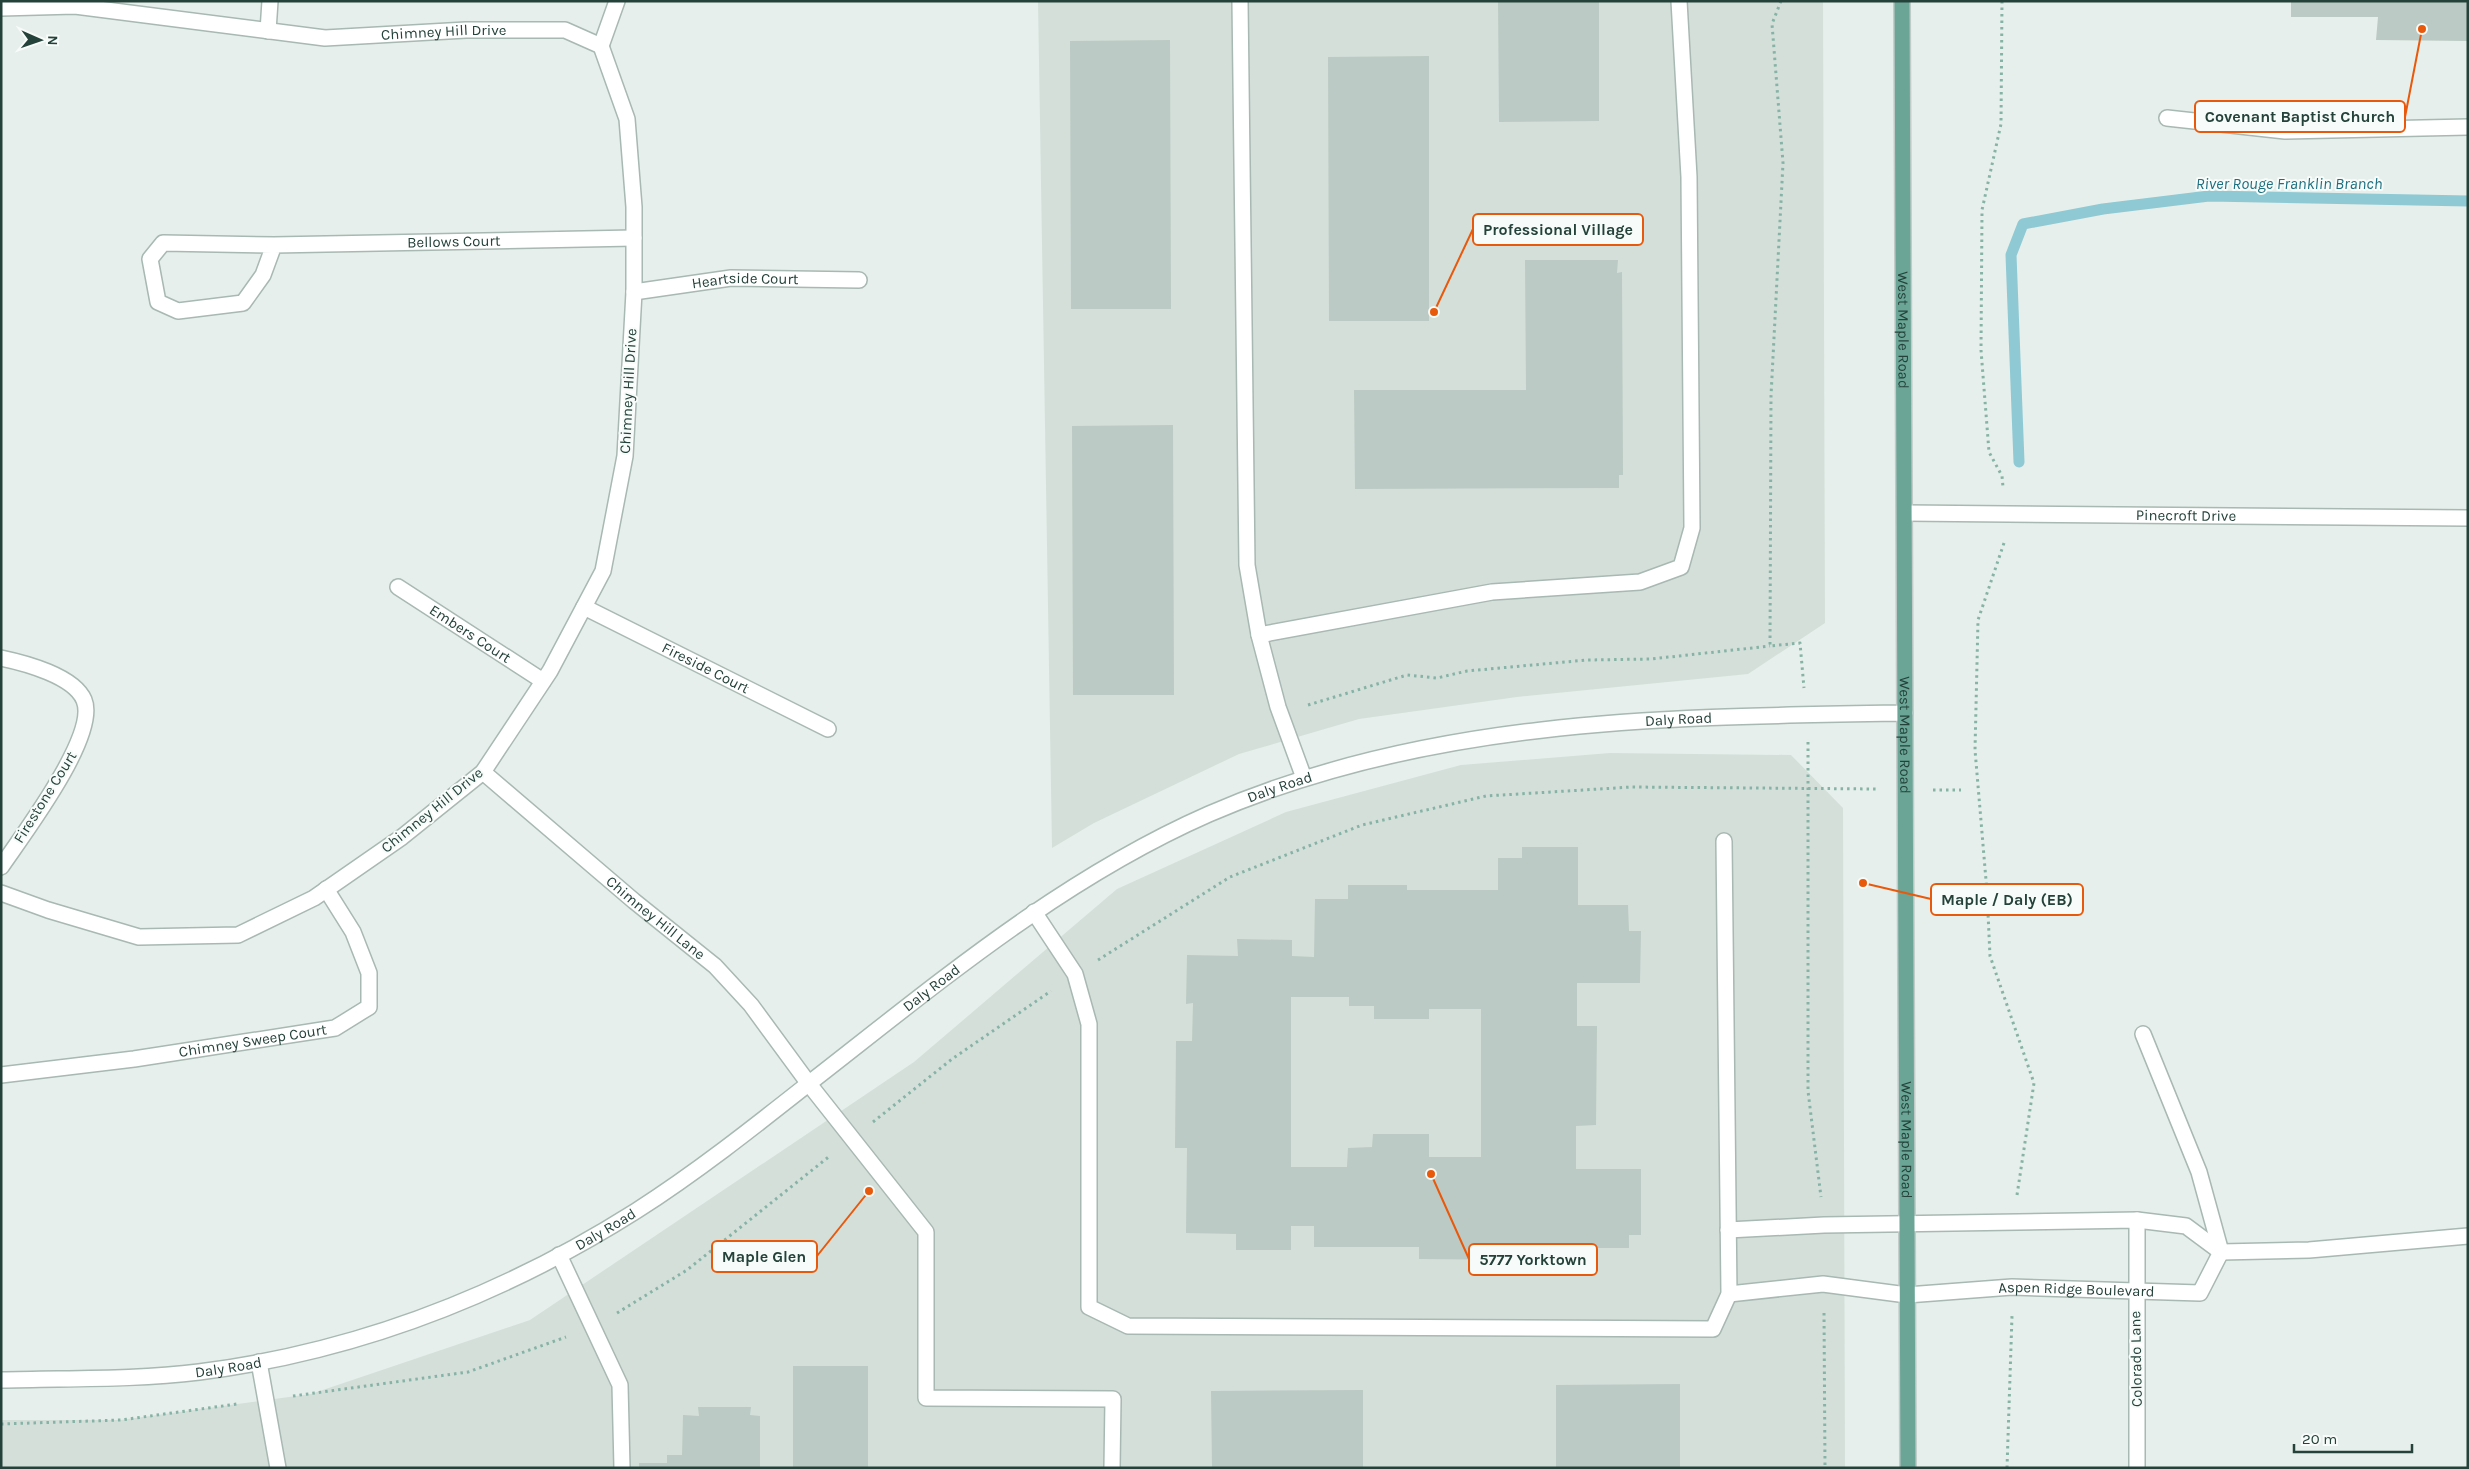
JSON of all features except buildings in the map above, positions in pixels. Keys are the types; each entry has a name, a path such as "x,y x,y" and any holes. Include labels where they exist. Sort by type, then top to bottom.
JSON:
{"main road":[{"name":"West Maple Road","path":"1902,1 1908,1468"}],"street":[{"path":"268,31 270,1"},
{"path":"601,46 617,1"},
{"path":"1240,1 1247,565 1258,635 1278,707 1304,778"},
{"path":"1258,635 1492,592 1640,582 1681,567 1692,528 1689,177 1679,1"},
{"name":"Chimney Hill Drive","path":"1,893 48,910 140,937 238,935 314,898 402,838 483,772 543,681 602,571 625,456 634,292 634,206 628,119 601,46 565,30 466,30 325,38 76,6 4,6"},
{"path":"2168,118 2285,131 2468,127"},
{"name":"Bellows Court","path":"274,244 263,274 243,303 178,311 158,302 150,258 163,243 274,244 634,238"},
{"name":"Heartside Court","path":"634,292 731,278 859,280"},
{"name":"Pinecroft Drive","path":"1905,513 2468,518"},
{"name":"Embers Court","path":"398,587 543,681"},
{"name":"Fireside Court","path":"584,607 828,729"},
{"name":"Firestone Court","path":"1,658 15,661 60,678 76,688 84,701 87,715 83,731 66,768 1,867"},
{"name":"Daly Road","path":"1,1380 131,1377 197,1372 259,1362 338,1344 435,1313 501,1285 559,1256 644,1205 716,1155 972,955 1034,912 1136,850 1209,814 1304,778 1354,763 1437,744 1608,722 1667,718 1905,713"},
{"name":"Chimney Hill Lane","path":"483,772 634,902 714,966 751,1005 809,1084 926,1232 926,1398 1113,1399 1112,1468"},
{"path":"1034,912 1075,974 1089,1024 1089,1307 1128,1326 1713,1330 1729,1294 1724,841"},
{"name":"Chimney Sweep Court","path":"1,1075 134,1059 335,1028 369,1007 369,973 353,932 326,889"},
{"path":"2143,1034 2199,1172 2221,1252"},
{"path":"1728,1230 1824,1225 2137,1220 2186,1226 2221,1252 2309,1250 2468,1236"},
{"name":"Colorado Lane","path":"2137,1220 2137,1468"},
{"name":"Aspen Ridge Boulevard","path":"1729,1294 1823,1284 1907,1295 2012,1287 2136,1290 2200,1294 2221,1252"},
{"path":"559,1256 620,1385 622,1468"},
{"path":"259,1362 278,1468"}],"path":[{"path":"1770,646 1771,396 1783,163 1772,24 1781,1"},
{"path":"2002,1 2001,124 1982,210 1982,350 1989,452 2002,476"},
{"path":"2006,539 1978,620 1975,750 1987,892 1990,956 2034,1083 2012,1222"},
{"path":"1278,707 1310,705 1407,675 1437,678 1467,671 1587,660 1651,659 1800,643 1802,656"},
{"path":"1810,763 1808,1091 1824,1225"},
{"path":"1,1424 121,1420 468,1372 593,1328 687,1270 952,1059 1075,974 1230,877 1362,825 1486,796 1632,787 1836,789"},
{"path":"1823,1284 1825,1468"},
{"path":"2007,1468 2012,1287"}],"shaded area":[{"path":"1038,1 1823,1 1825,623 1748,674 1517,697 1359,719 1239,754 1094,823 1052,848"},
{"path":"1610,753 1791,755 1843,808 1845,1468 1,1468 1,1420 121,1420 311,1394 530,1320 914,1062 1117,889 1286,812 1461,765"}],"waterway":[{"name":"River Rouge Franklin Branch","path":"2019,462 2011,255 2023,224 2103,209 2209,196 2468,201"}],"place":[{"name":"Covenant Baptist Church","path":"2422,29"},
{"name":"Professional Village","path":"1434,312"},
{"name":"Maple / Daly (EB)","path":"1863,883"},
{"name":"5777 Yorktown","path":"1431,1174"},
{"name":"Maple Glen","path":"869,1191"}]}
